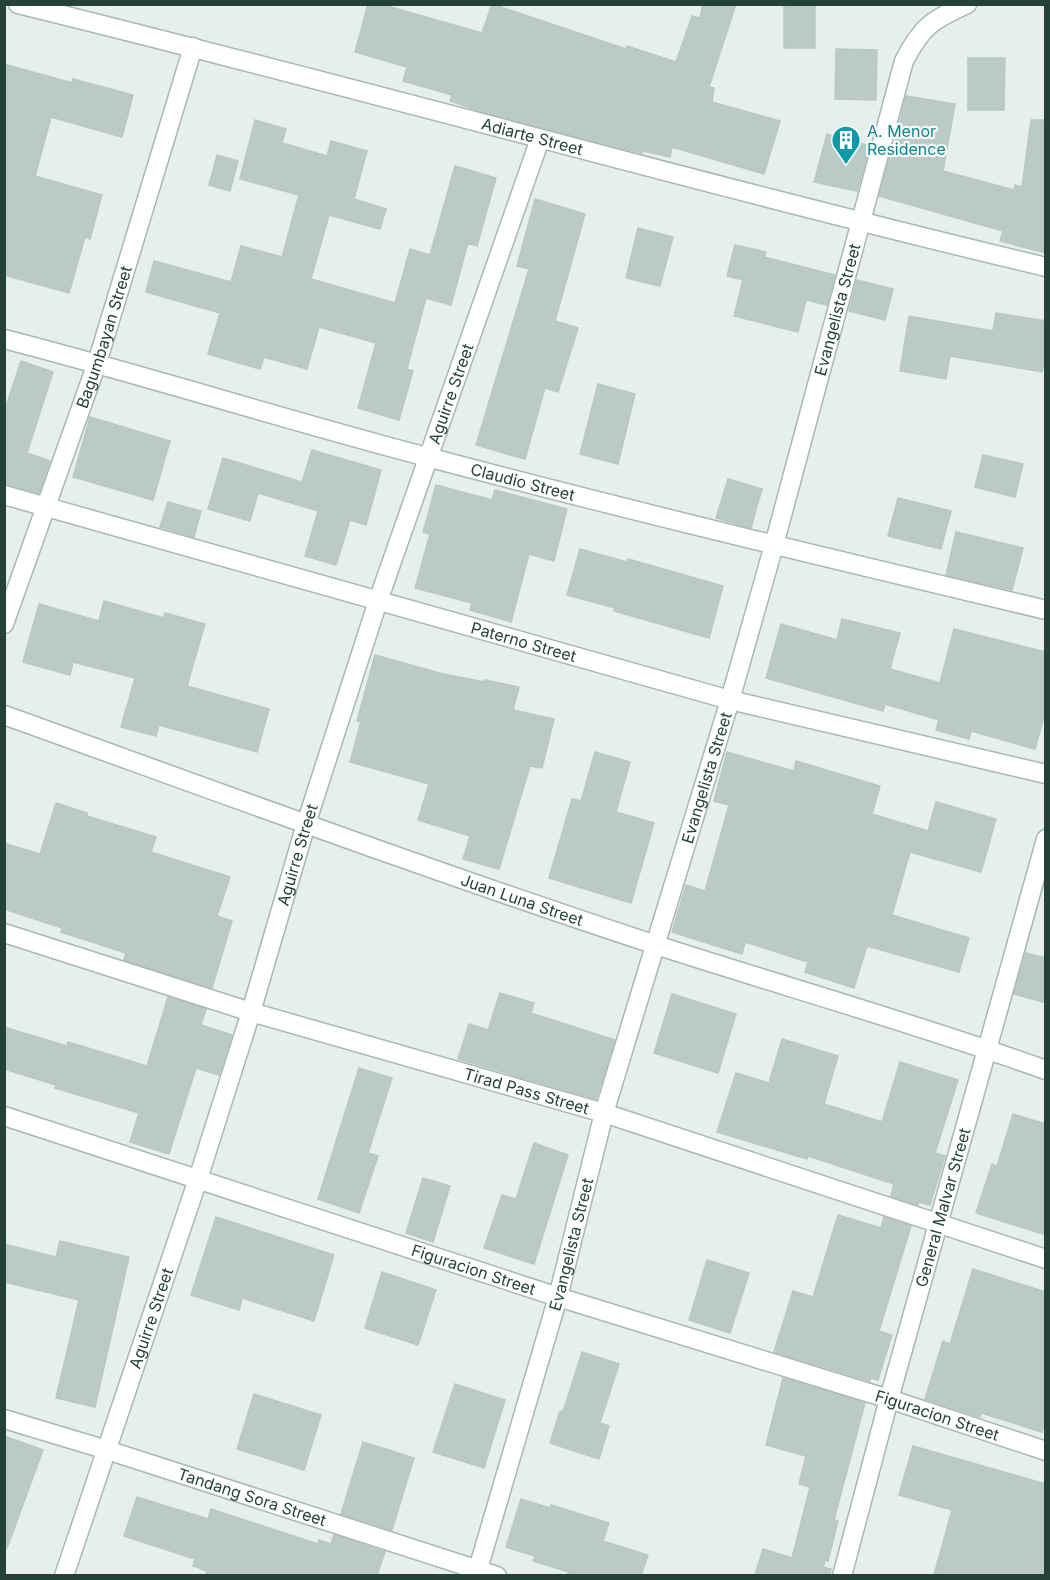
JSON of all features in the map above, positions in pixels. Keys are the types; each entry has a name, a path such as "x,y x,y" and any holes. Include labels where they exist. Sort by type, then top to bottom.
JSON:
{"street":[{"name":"Adiarte Street","path":"18,4 193,47 859,223 1046,267"},
{"name":"Evangelista Street","path":"477,1573 558,1297 604,1113 730,700 774,545 904,61 916,37 939,17 967,4"},
{"name":"Bagumbayan Street","path":"4,624 97,363 193,47"},
{"name":"Aguirre Street","path":"64,1575 198,1179 251,1012 306,824 378,601 540,140"},
{"name":"Claudio Street","path":"4,339 97,363 429,458 774,545 1046,610"},
{"name":"Paterno Street","path":"4,495 730,700 1046,774"},
{"name":"Juan Luna Street","path":"4,715 306,824 655,944 1046,1070"},
{"name":"General Malvar Street","path":"842,1575 1046,839"},
{"name":"Tirad Pass Street","path":"4,933 251,1012 604,1113 1046,1259"},
{"name":"Figuracion Street","path":"4,1116 558,1297 1046,1450"},
{"name":"Tandang Sora Street","path":"4,1419 107,1450 477,1573 497,1575"}],"building":[{"path":"368,4 380,4 482,33 492,4 626,49 627,46 676,62 692,16 700,18 703,4 736,4 709,87 714,88 712,102 780,121 764,174 672,147 670,157 643,151 642,153 482,112 450,101 452,95 403,81 407,67 355,52"},
{"path":"784,4 815,4 815,48 784,48"},
{"path":"836,49 877,50 876,100 835,99"},
{"path":"968,58 1005,58 1004,110 968,110"},
{"path":"4,64 72,83 73,79 133,95 122,137 51,117 35,176 102,195 90,239 85,237 69,293 4,275"},
{"path":"906,96 955,104 943,171 1014,190 1015,185 1022,187 1031,120 1046,120 1046,253 1000,241 1003,231 879,196 891,152 893,152"},
{"path":"255,120 286,129 282,143 327,156 331,141 367,151 354,199 386,209 380,229 329,215 311,279 395,303 410,249 430,255 455,166 496,178 477,246 468,243 451,305 426,298 407,369 413,371 399,420 358,408 376,343 319,327 307,369 264,357 260,369 208,354 220,313 146,292 154,261 231,282 241,246 282,257 299,195 240,179"},
{"name":"A. Menor Residence","path":"827,134 870,146 857,191 814,182"},
{"path":"217,155 238,161 230,191 209,185"},
{"path":"535,199 585,214 555,321 578,328 558,392 545,388 525,459 476,445 529,269 517,266"},
{"path":"638,228 673,237 660,286 626,278"},
{"path":"735,245 766,252 764,257 835,275 827,305 806,300 798,332 734,316 743,280 727,276"},
{"path":"857,280 893,289 885,320 849,311"},
{"path":"996,313 1046,321 1046,354 1042,372 950,356 946,379 900,371 909,316 993,331"},
{"path":"21,361 53,372 27,453 50,461 39,493 4,484 4,412"},
{"path":"598,384 635,394 618,464 580,454"},
{"path":"90,417 170,441 153,500 73,477"},
{"path":"312,450 381,470 366,525 350,520 336,565 305,556 318,511 258,493 250,521 208,509 223,458 302,482"},
{"path":"983,455 1023,464 1015,497 975,487"},
{"path":"728,479 762,489 751,528 716,518"},
{"path":"436,485 492,500 495,490 567,509 554,561 529,554 511,622 470,610 472,603 415,588 430,534 423,532"},
{"path":"898,498 951,511 941,549 888,536"},
{"path":"168,502 201,511 194,537 160,527"},
{"path":"956,532 1023,548 1012,590 946,575"},
{"path":"580,549 627,562 628,559 723,586 709,638 567,595"},
{"path":"104,601 164,618 165,613 205,624 187,686 269,709 257,752 159,725 156,736 121,727 135,678 73,662 70,675 23,662 39,604 99,621"},
{"path":"842,619 900,633 890,669 940,683 954,629 1046,652 1046,709 1035,749 971,731 969,739 936,730 939,720 885,704 883,711 766,678 781,624 837,640"},
{"path":"375,655 443,674 519,687 513,710 554,719 542,768 530,766 499,869 463,859 470,836 418,820 429,784 350,762 361,722 357,721"},
{"path":"595,752 630,762 616,812 654,823 631,903 549,878 572,799 581,801"},
{"path":"727,752 794,771 796,761 880,786 872,814 928,831 936,802 996,819 981,872 910,852 892,915 969,938 959,972 867,946 854,988 805,972 808,962 745,942 742,954 672,932 686,885 705,891 729,805 714,801"},
{"path":"56,803 87,813 87,816 156,837 151,852 230,877 217,916 232,921 212,988 124,960 126,953 61,932 62,928 4,909 4,843 40,854"},
{"path":"1026,953 1046,958 1046,1003 1014,994"},
{"path":"500,993 534,1003 531,1013 615,1040 596,1099 458,1059 469,1024 488,1030"},
{"path":"672,994 736,1014 718,1073 654,1053"},
{"path":"168,997 206,1009 201,1025 232,1035 219,1075 196,1068 169,1154 130,1142 139,1113 55,1088 56,1085 4,1069 4,1027 67,1046 68,1042 147,1066"},
{"path":"782,1039 838,1056 824,1104 882,1122 900,1062 958,1080 935,1153 945,1156 930,1205 919,1202 918,1205 891,1196 894,1184 808,1156 807,1159 717,1132 736,1073 769,1083"},
{"path":"359,1068 392,1078 368,1153 378,1156 359,1213 318,1199"},
{"path":"1013,1114 1046,1124 1046,1235 976,1213 992,1164 997,1166"},
{"path":"534,1143 568,1155 534,1264 484,1248 502,1195 516,1199"},
{"path":"423,1178 450,1186 433,1242 406,1233"},
{"path":"838,1215 881,1228 884,1217 911,1226 879,1331 892,1335 878,1380 871,1378 870,1381 774,1352 793,1291 813,1297"},
{"path":"216,1217 334,1255 314,1321 242,1298 239,1310 191,1295"},
{"path":"60,1241 129,1257 95,1407 56,1398 79,1300 4,1282 4,1244 56,1257"},
{"path":"707,1260 749,1273 730,1333 689,1320"},
{"path":"973,1269 1046,1292 1046,1419 1042,1432 981,1413 980,1417 925,1399 943,1341 950,1344"},
{"path":"382,1272 436,1290 418,1345 365,1328"},
{"path":"582,1352 619,1364 600,1423 609,1426 599,1459 550,1443 560,1411 563,1412"},
{"path":"783,1378 865,1403 834,1520 838,1521 828,1561 825,1560 823,1567 831,1569 830,1575 755,1575 763,1549 792,1558 810,1487 799,1484 806,1456 766,1445"},
{"path":"455,1384 505,1400 484,1468 433,1452"},
{"path":"254,1394 321,1415 304,1470 237,1449"},
{"path":"4,1436 43,1450 7,1548 4,1547"},
{"path":"363,1442 414,1458 392,1530 341,1514"},
{"path":"913,1446 1046,1484 1046,1575 934,1575 952,1510 899,1495"},
{"path":"137,1497 208,1519 211,1509 318,1544 319,1540 331,1544 334,1535 385,1552 377,1575 206,1575 207,1571 193,1566 195,1559 124,1536"},
{"path":"521,1499 550,1508 551,1505 609,1523 603,1541 648,1555 641,1575 567,1575 569,1572 533,1561 535,1556 506,1547"}],"place":[{"name":"A. Menor Residence","path":"846,166"}]}
